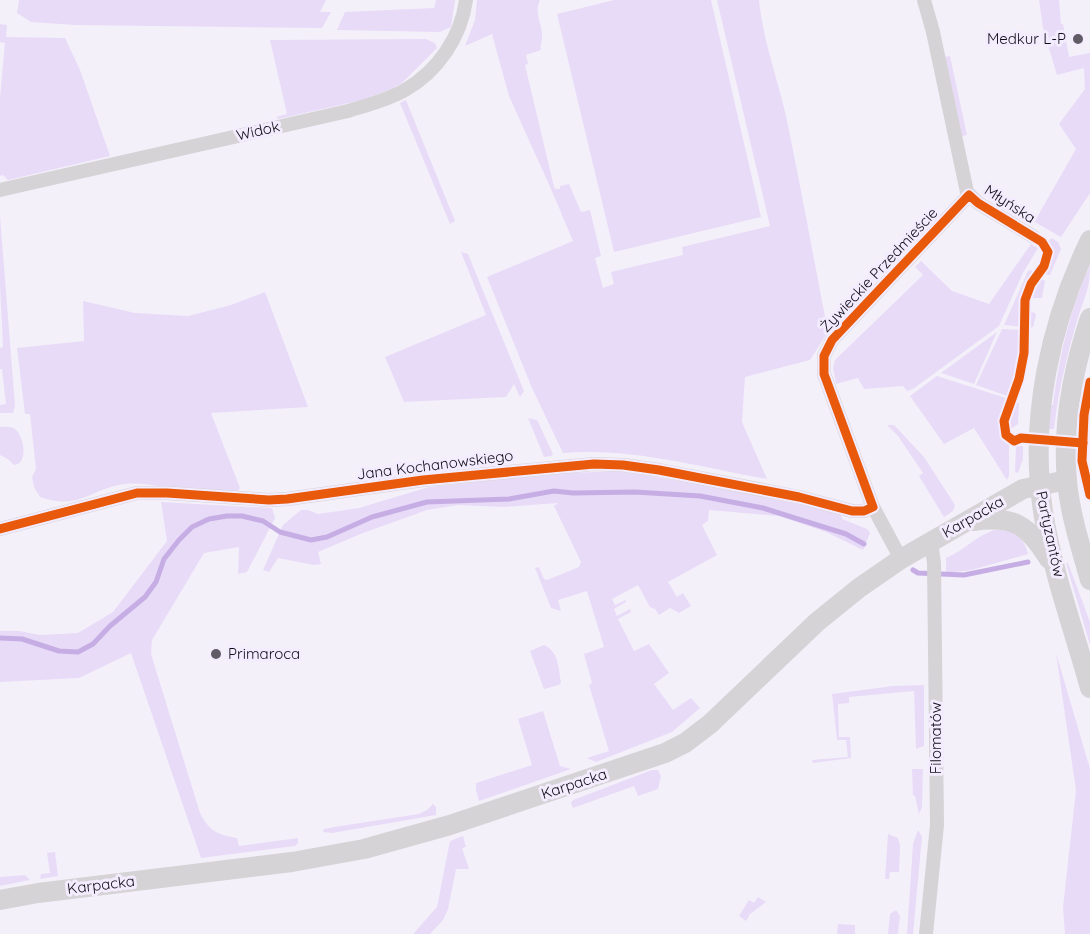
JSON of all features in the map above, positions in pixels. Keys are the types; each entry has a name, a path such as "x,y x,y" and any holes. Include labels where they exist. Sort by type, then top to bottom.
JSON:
{"street":[{"name":"Widok","path":"0,190 376,102 405,90 433,68 460,27 466,0"},
{"name":"Młyńska","path":"924,0 933,32 965,188 978,203 1034,237"},
{"name":"Żywieckie Przedmieście","path":"873,507 825,374 824,356 832,340 969,195"},
{"name":"Partyzantów","path":"1090,240 1070,286 1052,345 1042,407 1040,484 1043,513 1090,688"},
{"name":"Partyzantów","path":"1090,318 1077,361 1066,442 1067,480 1090,580"},
{"name":"Jana Kochanowskiego","path":"0,529 136,493 287,499 423,480 594,464 659,470 799,497 852,511 864,512 873,507"},
{"name":"Karpacka","path":"0,900 38,893 292,862 364,849 441,828 647,760 685,743 710,724 817,622 859,588 901,559 1023,489 1067,480"},
{"path":"873,507 901,559"},
{"path":"962,523 998,518 1018,523 1034,536 1058,574"},
{"name":"Filomatów","path":"926,934 937,825 935,590 931,542"}],"shaded area":[{"path":"19,0 326,0 320,12 331,12 322,28 75,25 31,22 17,13"},
{"path":"436,0 455,0 451,27 440,32 337,30 345,12 434,8"},
{"path":"477,0 540,0 538,10 542,35 541,50 526,55 528,64 525,65 554,187 560,189 560,186 569,184 581,212 590,210 601,256 595,258 603,288 614,284 611,272 683,255 682,247 770,226 717,0 759,0 767,44 786,116 828,332 810,360 745,377 742,422 767,479 640,455 563,453 532,388 487,277 573,241 509,96 492,34 465,46 475,20"},
{"path":"614,0 711,0 761,217 614,252 557,14"},
{"path":"1039,0 1059,0 1061,24 1063,24 1069,57 1090,53 1090,193 1061,237 1026,217 1024,212 1036,219 1076,149 1059,124 1085,89 1084,68 1057,75 1043,28"},
{"path":"0,24 7,25 6,37 65,38 80,70 110,156 8,180 3,175 0,176 0,97 5,43 0,42"},
{"path":"426,39 435,43 437,48 401,84 362,100 278,119 276,117 287,114 270,40"},
{"path":"950,56 967,135 962,136 945,57"},
{"path":"406,100 455,221 450,224 400,103"},
{"path":"0,216 15,406 13,413 0,413 0,405 6,404 2,369 0,369 0,348 3,347"},
{"path":"1052,238 1058,242 1061,249 1048,275 1042,272 1050,257 1048,241"},
{"path":"1031,244 1038,248 1023,273 999,326 913,389 907,391 903,386 864,389 858,378 836,384 833,368 835,360 923,275 915,267 921,261 952,291 989,304"},
{"path":"461,252 468,254 524,391 520,397 514,384 506,397 404,402 385,357 486,315"},
{"path":"1090,265 1087,290 1064,371 1054,429 1049,429 1051,405 1053,405 1066,333"},
{"path":"1028,271 1035,273 1024,299 1023,327 1004,325"},
{"path":"1038,276 1045,281 1042,298 1032,298 1028,311 1035,313 1036,316 1033,327 1028,328 1027,314 1028,301 1031,288"},
{"path":"265,292 308,407 211,413 240,488 237,493 125,484 65,502 40,497 34,487 32,477 36,469 30,414 25,414 17,348 84,341 83,301 135,313 188,316 231,305"},
{"path":"1002,329 1023,330 1017,377 1010,397 976,385"},
{"path":"997,332 974,384 941,373"},
{"path":"937,376 1009,399 1001,422 1002,433 1009,443 1007,480 974,428 944,444 910,396"},
{"path":"1014,401 1019,403 1018,424 1008,431 1007,419"},
{"path":"528,418 537,420 553,454 551,456 544,457"},
{"path":"887,425 894,425 924,457 955,505 953,511 944,517 919,476 923,473 898,436"},
{"path":"0,427 13,428 21,437 24,449 22,460 19,463 14,465 0,455"},
{"path":"1016,446 1023,446 1023,459 1018,473 1015,472"},
{"path":"618,471 786,501 841,515 842,519 867,529 870,533 863,550 826,532 779,516 709,510 708,521 702,525 717,555 668,582 677,597 683,593 691,606 679,613 670,608 659,615 655,609 650,607 638,585 612,599 615,605 626,600 614,609 617,616 630,609 631,612 618,619 634,651 649,644 669,673 654,684 673,710 691,698 700,708 672,732 596,762 587,758 609,751 589,685 592,683 584,654 604,647 587,591 558,600 561,611 551,608 535,568 539,567 544,579 547,580 579,567 581,562 554,506 558,503 504,507 458,505 427,510 318,552 321,564 314,565 278,558 269,572 263,570 283,525 301,510 318,514 359,508 429,487 548,474"},
{"path":"161,502 272,508 275,518 247,572 238,574 239,547 204,553 152,640 151,654 200,813 207,824 219,834 237,838 239,846 298,838 295,846 201,858 131,653 79,678 0,682 0,631 19,631 40,635 78,633 113,612 167,541"},
{"path":"994,530 1012,532 1024,543 1028,554 972,570 946,573 946,558"},
{"path":"1066,563 1068,563 1090,622 1090,645"},
{"path":"544,645 555,656 561,682 559,685 544,689 530,651"},
{"path":"1056,653 1090,769 1090,934 1065,934 1063,907 1076,790"},
{"path":"924,685 924,746 916,749 914,691 849,697 849,703 838,704 839,737 850,737 851,758 813,763 812,760 848,757 846,740 837,740 832,694 893,686"},
{"path":"543,711 560,766 571,769 479,801 476,783 532,765 518,719"},
{"path":"912,769 923,769 922,807 919,814 913,795"},
{"path":"652,770 658,770 661,776 658,789 638,796 634,786 573,808 571,803 573,800"},
{"path":"433,804 436,807 436,815 332,833 323,832 324,829 334,827 419,814"},
{"path":"918,830 922,837 913,934 907,934 913,844"},
{"path":"888,834 898,838 899,872 890,872 889,879 885,879"},
{"path":"463,836 466,847 462,848 469,869 456,869 448,909 443,920 430,934 413,934 437,907 450,841"},
{"path":"55,852 58,876 40,879 41,874 50,873 47,853"},
{"path":"25,875 30,880 0,886 0,877"},
{"path":"758,897 766,902 750,914 746,921 739,916 749,900 754,903"},
{"path":"896,910 900,916 898,934 888,934 890,914"},
{"path":"838,924 855,925 855,934 837,934"}],"waterway":[{"path":"0,638 22,639 59,651 78,652 93,644 110,626 145,597 156,582 164,559 192,527 209,519 227,516 242,516 263,521 280,532 311,540 327,537 372,517 427,502 509,499 554,491 635,492 700,496 763,508 846,534 864,544"},
{"path":"913,570 918,573 964,575 1028,562"}],"cycle path":[{"path":"0,529 137,493 287,499 423,480 594,464 659,470 799,497 852,511 864,511 873,507 824,374 824,356 832,340 969,195 978,203 1042,242 1048,252 1044,266 1031,284 1025,300 1024,353 1019,379 1004,421 1006,435 1014,441 1021,438 1083,443"},
{"path":"1090,382 1084,415 1082,461 1090,495"}],"place":[{"name":"Medkur L-P","path":"1078,39"},
{"name":"Primaroca","path":"216,654"}]}
